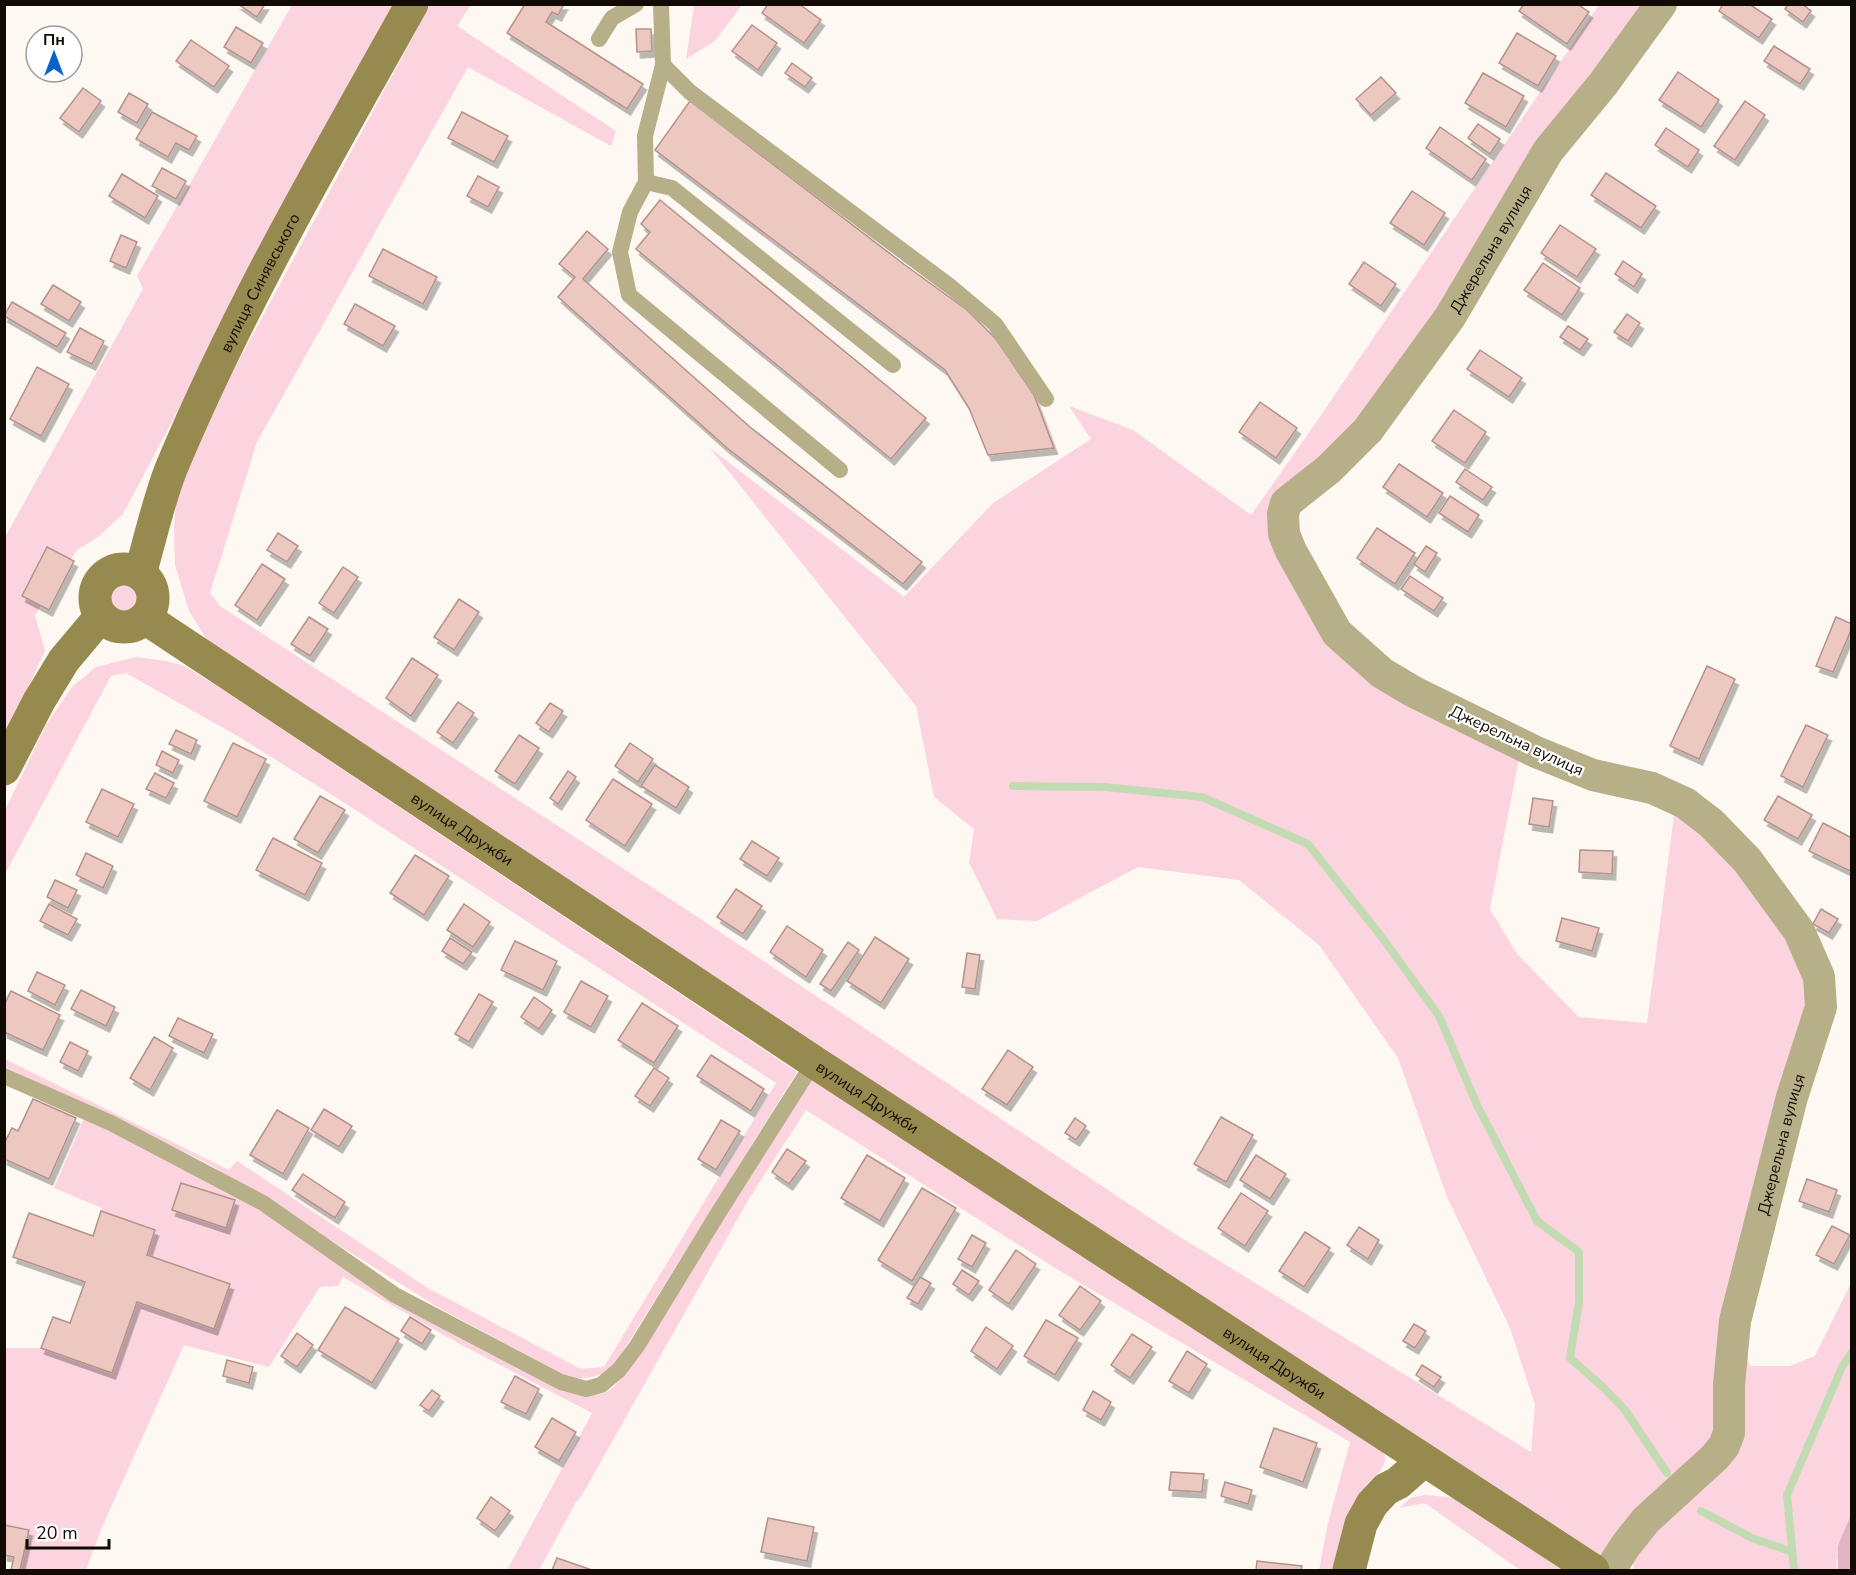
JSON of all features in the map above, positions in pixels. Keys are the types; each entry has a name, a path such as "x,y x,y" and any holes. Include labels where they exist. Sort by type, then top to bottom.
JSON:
{"street":[{"name":"вулиця Синявського","path":"140,574 171,471 237,326 319,170 412,4"},
{"name":"Джерельна вулиця","path":"1610,1570 1646,1520 1715,1457 1724,1446 1729,1433 1729,1385 1735,1321 1792,1097 1821,1006 1819,977 1799,931 1747,860 1711,823 1685,803 1652,788 1593,775 1536,752 1414,692 1382,673 1337,633 1291,550 1284,534 1283,514 1286,503 1329,468 1368,430 1450,317 1548,151 1603,84 1661,4"},
{"path":"120,569 140,574 147,580 152,590 153,600 146,618 128,627 118,627 108,622 96,607 97,587 103,579 120,569"},
{"path":"4,770 39,701 64,660 101,616"},
{"name":"вулиця Дружби","path":"146,618 814,1062 1593,1570"},
{"path":"1349,1570 1361,1524 1372,1504 1386,1489 1398,1483 1423,1461"}],"lane":[{"path":"599,39 612,18 636,4"},
{"path":"661,4 663,65 645,136 646,182 630,212 620,252 629,295 840,470"},
{"path":"663,65 690,92 951,287 995,324 1046,399"},
{"path":"646,182 672,188 893,365"},
{"path":"4,1076 111,1123 195,1166 263,1203 395,1295 561,1382 586,1389 601,1385 620,1370 637,1346 814,1062"}],"shaded area":[{"path":"292,5 393,5 123,514 98,537 77,550 35,615 45,651 5,737 5,537 143,289 137,276"},
{"path":"430,5 471,5 457,26 616,131 611,146 468,67 257,442 210,593 220,606 690,912 1159,1224 1531,1452 1535,1405 1510,1328 1447,1197 1398,1058 1319,945 1239,880 1138,867 1037,921 997,919 969,863 974,829 934,797 916,706 710,448 904,597 993,503 1091,439 1069,406 1133,430 1251,515 1599,5 1650,5 1363,425 1281,498 1319,615 1520,753 1490,909 1517,954 1579,1017 1647,1023 1674,815 1709,837 1748,874 1810,980 1718,1432 1602,1556 443,803 212,648 189,611 175,565 174,527 177,491 203,427"},
{"path":"694,5 742,5 715,41 686,59"},
{"path":"124,582 135,587 140,598 135,609 124,614 113,609 108,598 113,587"},
{"path":"136,657 185,666 797,1072 612,1369 592,1377 570,1378 439,1308 209,1164 5,1067 5,1059 229,1170 237,1161 426,1287 581,1369 604,1367 776,1083 351,807 241,738 126,673 111,676 5,874 4,812 47,723 73,686 96,667"},
{"path":"810,1078 1382,1447 1385,1455 1383,1468 1361,1494 1337,1570 1319,1570 1328,1523 1350,1442 1060,1271 806,1110 750,1197 539,1570 507,1570 592,1413 456,1342 343,1277 338,1286 320,1287 269,1367 184,1345 102,1527 86,1570 20,1570 29,1530 5,1525 5,1348 41,1348 112,1373 137,1302 214,1329 230,1285 147,1255 155,1230 101,1211 102,1208 54,1188 84,1118 177,1162 569,1392 597,1395 615,1386 628,1369"},
{"path":"1851,1283 1852,1514 1848,1520 1836,1563 1838,1570 1634,1570 1633,1562 1638,1544 1712,1468 1741,1337 1750,1366 1790,1366 1815,1356"},
{"path":"1426,1495 1456,1498 1564,1570 1520,1570 1425,1503 1399,1508 1410,1498"},
{"path":"1851,1514 1851,1570 1838,1570 1838,1546"}],"building":[{"path":"238,4 265,4 257,17"},
{"path":"525,4 564,4 558,15 552,12 546,22 643,84 627,109 507,33"},
{"path":"768,4 799,4 821,20 804,43 762,13"},
{"path":"1524,4 1577,4 1589,12 1567,44 1519,11"},
{"path":"1723,4 1749,4 1772,19 1759,38 1719,11"},
{"path":"1788,4 1802,4 1811,11 1803,22 1785,9"},
{"path":"752,25 777,43 758,70 732,51"},
{"path":"236,27 263,43 251,63 224,47"},
{"path":"636,29 651,29 652,51 637,52"},
{"path":"1517,33 1556,56 1538,86 1499,63"},
{"path":"191,40 229,66 214,87 176,61"},
{"path":"1774,46 1810,69 1800,84 1764,61"},
{"path":"792,63 812,78 805,87 785,73"},
{"path":"1678,72 1719,100 1701,127 1659,100"},
{"path":"1483,73 1524,96 1506,127 1465,103"},
{"path":"1381,77 1396,93 1371,115 1356,99"},
{"path":"83,88 101,101 79,132 60,118"},
{"path":"129,93 148,104 137,123 118,112"},
{"path":"690,101 967,310 996,339 1034,395 1054,448 988,455 969,408 945,370 655,150"},
{"path":"1745,101 1765,115 1735,160 1714,146"},
{"path":"152,112 197,136 189,150 176,143 168,157 136,139"},
{"path":"462,112 508,136 494,162 448,138"},
{"path":"1478,124 1500,139 1490,154 1468,138"},
{"path":"1440,127 1486,159 1472,180 1426,148"},
{"path":"1666,128 1699,150 1688,167 1655,145"},
{"path":"162,168 186,181 176,199 152,186"},
{"path":"1606,173 1656,206 1641,228 1591,195"},
{"path":"122,174 158,196 145,218 109,196"},
{"path":"478,176 499,187 488,207 467,196"},
{"path":"1412,191 1445,213 1424,245 1390,223"},
{"path":"660,200 926,418 891,459 636,249 650,232 641,224"},
{"path":"1560,225 1596,249 1577,277 1541,253"},
{"path":"587,231 608,249 583,279 750,427 922,562 903,584 727,448 558,297 575,277 559,264"},
{"path":"121,235 137,242 126,268 110,261"},
{"path":"383,249 437,277 423,304 369,276"},
{"path":"1623,261 1642,274 1634,287 1615,274"},
{"path":"1364,262 1396,284 1381,306 1349,284"},
{"path":"1543,263 1580,288 1562,315 1524,290"},
{"path":"53,285 81,302 69,321 41,304"},
{"path":"12,302 66,333 57,347 4,316"},
{"path":"355,304 395,326 383,346 344,324"},
{"path":"1627,314 1640,323 1628,341 1614,332"},
{"path":"1568,326 1588,339 1580,350 1560,337"},
{"path":"80,328 104,341 92,364 67,352"},
{"path":"1480,350 1522,378 1509,397 1467,369"},
{"path":"37,367 69,384 41,436 10,419"},
{"path":"1260,402 1297,428 1276,458 1239,432"},
{"path":"1454,410 1486,432 1465,463 1432,441"},
{"path":"1399,464 1443,493 1427,517 1383,487"},
{"path":"1465,469 1492,487 1483,500 1456,482"},
{"path":"1450,496 1479,515 1468,532 1439,513"},
{"path":"1377,528 1415,553 1395,584 1357,558"},
{"path":"278,533 298,546 287,562 267,550"},
{"path":"1426,546 1437,553 1425,572 1414,564"},
{"path":"47,547 74,561 49,610 22,596"},
{"path":"262,564 285,579 257,620 235,605"},
{"path":"343,567 358,577 334,613 319,603"},
{"path":"1410,576 1443,598 1434,611 1401,589"},
{"path":"459,599 479,612 454,650 434,637"},
{"path":"309,617 328,629 310,656 291,644"},
{"path":"1836,617 1852,624 1852,628 1833,672 1816,666"},
{"path":"412,658 438,675 411,716 386,698"},
{"path":"1707,666 1735,679 1699,759 1670,746"},
{"path":"458,702 474,713 453,743 437,732"},
{"path":"550,703 563,711 549,732 536,723"},
{"path":"1806,725 1828,735 1803,787 1781,776"},
{"path":"176,730 197,740 191,754 169,744"},
{"path":"519,735 539,748 515,784 495,771"},
{"path":"233,743 266,759 237,817 204,801"},
{"path":"630,743 653,759 638,782 615,766"},
{"path":"162,751 179,760 173,773 156,765"},
{"path":"655,765 689,787 676,808 641,786"},
{"path":"568,771 576,777 558,804 550,798"},
{"path":"155,773 174,783 166,798 146,789"},
{"path":"613,779 652,804 625,846 586,820"},
{"path":"102,789 134,804 118,837 86,822"},
{"path":"320,796 345,810 318,853 294,839"},
{"path":"1778,796 1812,815 1798,839 1764,820"},
{"path":"1533,798 1553,801 1549,827 1529,824"},
{"path":"1823,823 1852,838 1852,868 1850,871 1809,851"},
{"path":"273,838 322,863 305,895 256,870"},
{"path":"752,841 779,858 767,876 740,859"},
{"path":"1580,850 1613,851 1612,874 1579,872"},
{"path":"86,853 113,866 103,888 76,875"},
{"path":"415,855 449,876 424,915 390,893"},
{"path":"55,880 77,890 68,908 47,897"},
{"path":"736,889 762,906 743,934 717,917"},
{"path":"49,904 77,919 68,935 40,921"},
{"path":"464,904 490,922 473,947 447,930"},
{"path":"1821,909 1838,919 1829,933 1813,924"},
{"path":"1562,918 1599,928 1592,951 1556,941"},
{"path":"787,926 823,950 806,977 770,952"},
{"path":"875,937 909,959 881,1003 847,981"},
{"path":"450,938 472,952 463,964 442,951"},
{"path":"515,941 557,961 543,990 501,970"},
{"path":"848,942 859,950 831,991 820,984"},
{"path":"967,953 980,955 975,989 962,987"},
{"path":"37,972 65,985 55,1005 28,991"},
{"path":"581,981 608,996 591,1027 564,1012"},
{"path":"81,990 115,1007 106,1026 71,1009"},
{"path":"11,991 60,1015 43,1050 4,1032 4,1005"},
{"path":"479,994 493,1002 469,1042 455,1034"},
{"path":"534,997 552,1010 539,1029 521,1017"},
{"path":"642,1003 678,1026 654,1063 618,1040"},
{"path":"178,1018 213,1034 204,1053 169,1036"},
{"path":"154,1037 173,1048 150,1090 130,1078"},
{"path":"70,1042 88,1051 78,1071 60,1062"},
{"path":"1008,1050 1033,1067 1007,1105 982,1089"},
{"path":"711,1055 764,1089 751,1111 697,1076"},
{"path":"654,1068 669,1078 650,1106 635,1096"},
{"path":"33,1099 76,1118 49,1179 4,1159 4,1144 12,1128 18,1131"},
{"path":"324,1109 352,1126 339,1147 311,1130"},
{"path":"277,1110 309,1128 283,1174 250,1155"},
{"path":"1221,1117 1253,1135 1226,1182 1194,1164"},
{"path":"1075,1118 1086,1126 1076,1140 1065,1133"},
{"path":"721,1120 740,1131 716,1170 698,1159"},
{"path":"787,1149 806,1161 789,1184 772,1172"},
{"path":"867,1155 905,1178 880,1221 841,1198"},
{"path":"1256,1155 1286,1174 1270,1199 1240,1180"},
{"path":"303,1174 345,1202 335,1218 292,1190"},
{"path":"1807,1179 1837,1190 1829,1212 1799,1201"},
{"path":"181,1183 235,1200 226,1228 172,1210"},
{"path":"922,1188 956,1208 912,1281 878,1260"},
{"path":"1241,1193 1268,1211 1245,1246 1218,1228"},
{"path":"101,1211 155,1230 147,1255 230,1284 214,1329 137,1302 112,1373 41,1348 53,1317 70,1323 85,1282 13,1257 29,1213 93,1236"},
{"path":"1832,1226 1850,1235 1834,1264 1816,1255"},
{"path":"1359,1227 1379,1240 1368,1259 1347,1245"},
{"path":"1305,1232 1330,1248 1304,1287 1279,1271"},
{"path":"972,1235 986,1243 972,1267 958,1259"},
{"path":"1016,1250 1036,1264 1009,1304 989,1290"},
{"path":"962,1270 979,1281 969,1295 953,1284"},
{"path":"920,1277 931,1283 918,1304 907,1298"},
{"path":"1080,1286 1101,1301 1080,1330 1059,1315"},
{"path":"345,1307 399,1339 372,1383 318,1350"},
{"path":"410,1317 431,1330 422,1344 401,1331"},
{"path":"1046,1320 1078,1338 1055,1375 1024,1356"},
{"path":"1414,1324 1426,1331 1415,1348 1403,1341"},
{"path":"986,1327 1013,1346 997,1369 971,1351"},
{"path":"297,1333 313,1345 297,1367 281,1356"},
{"path":"1132,1334 1152,1347 1130,1378 1111,1365"},
{"path":"1187,1351 1207,1364 1189,1393 1169,1381"},
{"path":"227,1360 253,1367 249,1383 223,1376"},
{"path":"1422,1365 1441,1377 1434,1387 1416,1375"},
{"path":"515,1376 539,1389 526,1414 501,1402"},
{"path":"432,1390 440,1396 429,1411 420,1405"},
{"path":"1093,1391 1111,1402 1101,1420 1083,1410"},
{"path":"552,1418 576,1432 559,1461 535,1447"},
{"path":"1274,1428 1317,1443 1303,1482 1260,1467"},
{"path":"1171,1472 1204,1474 1202,1492 1169,1490"},
{"path":"1225,1482 1252,1490 1248,1504 1221,1496"},
{"path":"491,1497 510,1511 495,1531 477,1518"},
{"path":"768,1518 814,1527 807,1561 761,1552"},
{"path":"4,1525 29,1530 20,1570 11,1570 14,1557 4,1555"},
{"path":"557,1558 592,1570 552,1570"},
{"path":"1257,1561 1302,1566 1301,1570 1256,1570"}],"waterway":[{"path":"1013,786 1105,787 1202,797 1308,844 1381,936 1439,1016 1477,1105 1537,1221 1579,1252 1579,1302 1570,1358 1625,1410 1667,1473"},
{"path":"1794,1570 1787,1495 1842,1367 1852,1352"},
{"path":"1701,1511 1752,1538 1792,1552"}]}
